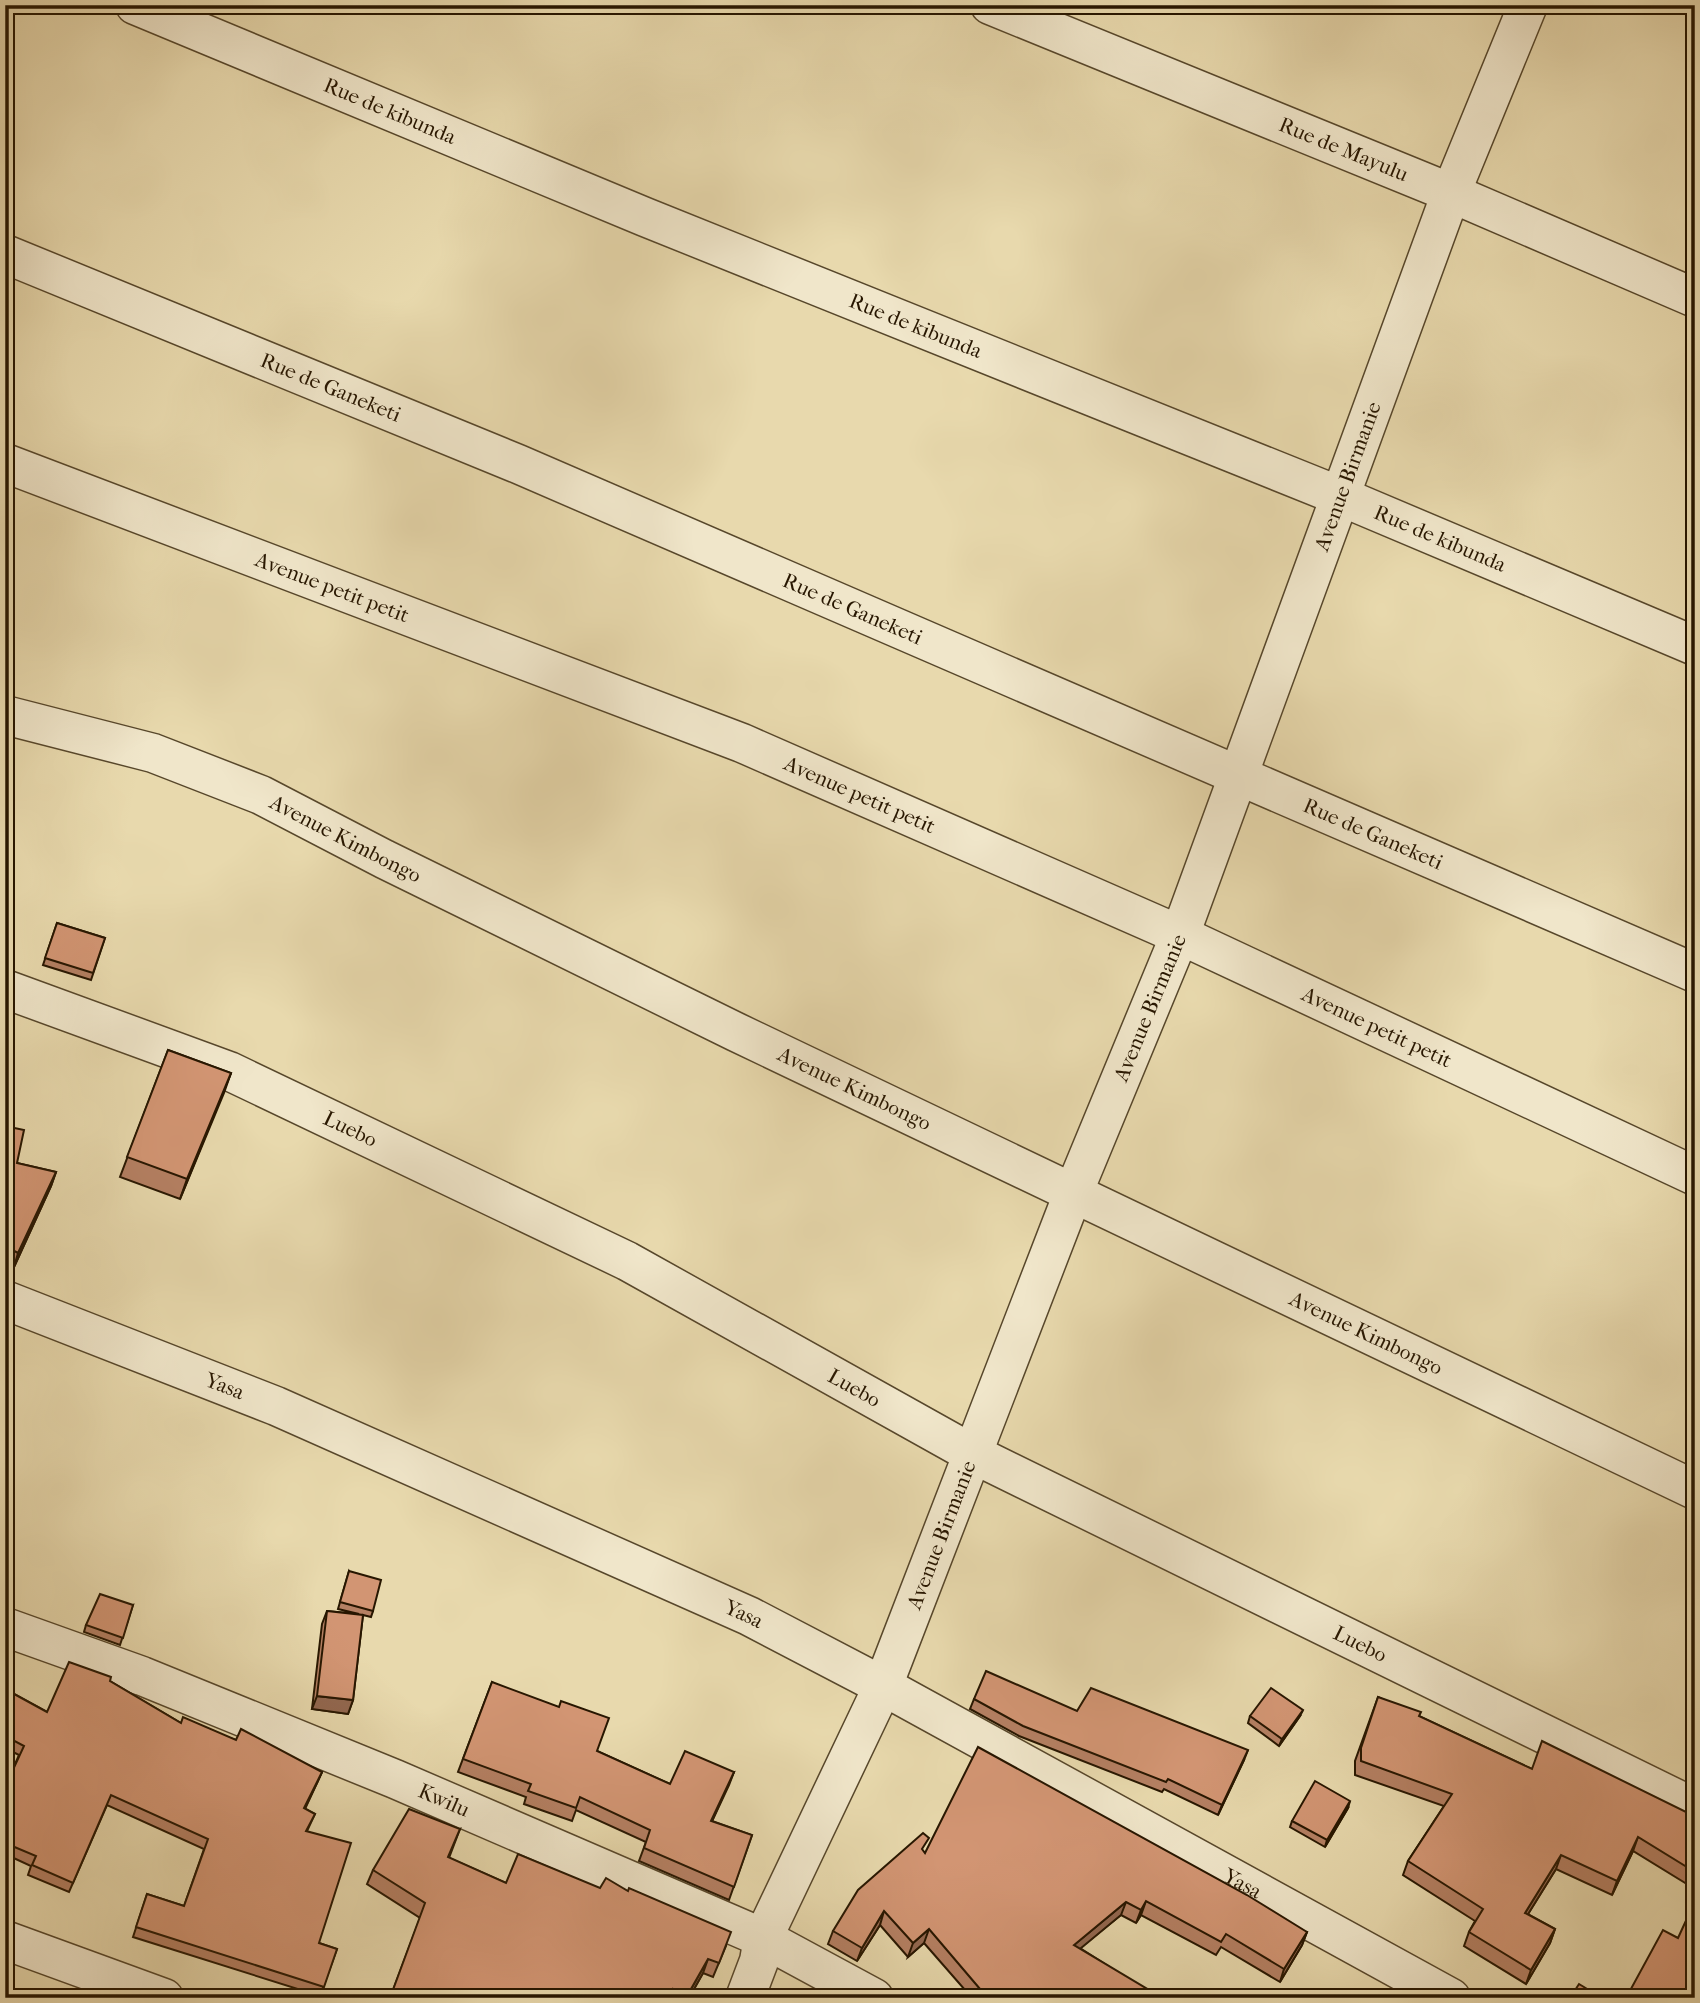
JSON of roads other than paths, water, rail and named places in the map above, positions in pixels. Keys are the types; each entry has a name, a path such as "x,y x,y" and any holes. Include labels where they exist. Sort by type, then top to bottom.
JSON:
{"street":[{"name":"Rue de kibunda","path":"135,5 645,217 1342,497 1695,646"},
{"name":"Rue de Mayulu","path":"990,5 1451,193 1695,298"},
{"name":"Avenue Birmanie","path":"744,1998 759,1961 764,1938 883,1686 971,1452 1074,1191 1180,935 1451,193 1528,5"},
{"name":"Rue de Ganeketi","path":"5,254 518,464 1695,973"},
{"name":"Avenue petit petit","path":"5,463 742,743 1180,935 1695,1177"},
{"name":"Avenue Kimbongo","path":"5,715 153,753 261,794 384,859 724,1026 1695,1490"},
{"name":"Luebo","path":"5,989 229,1071 627,1261 971,1452 1695,1808"},
{"name":"Yasa","path":"5,1300 276,1406 749,1616 883,1686 1451,1998"},
{"name":"Kwilu","path":"5,1627 142,1676 382,1774 764,1938 874,1998"},
{"path":"5,1940 164,1998"}]}
